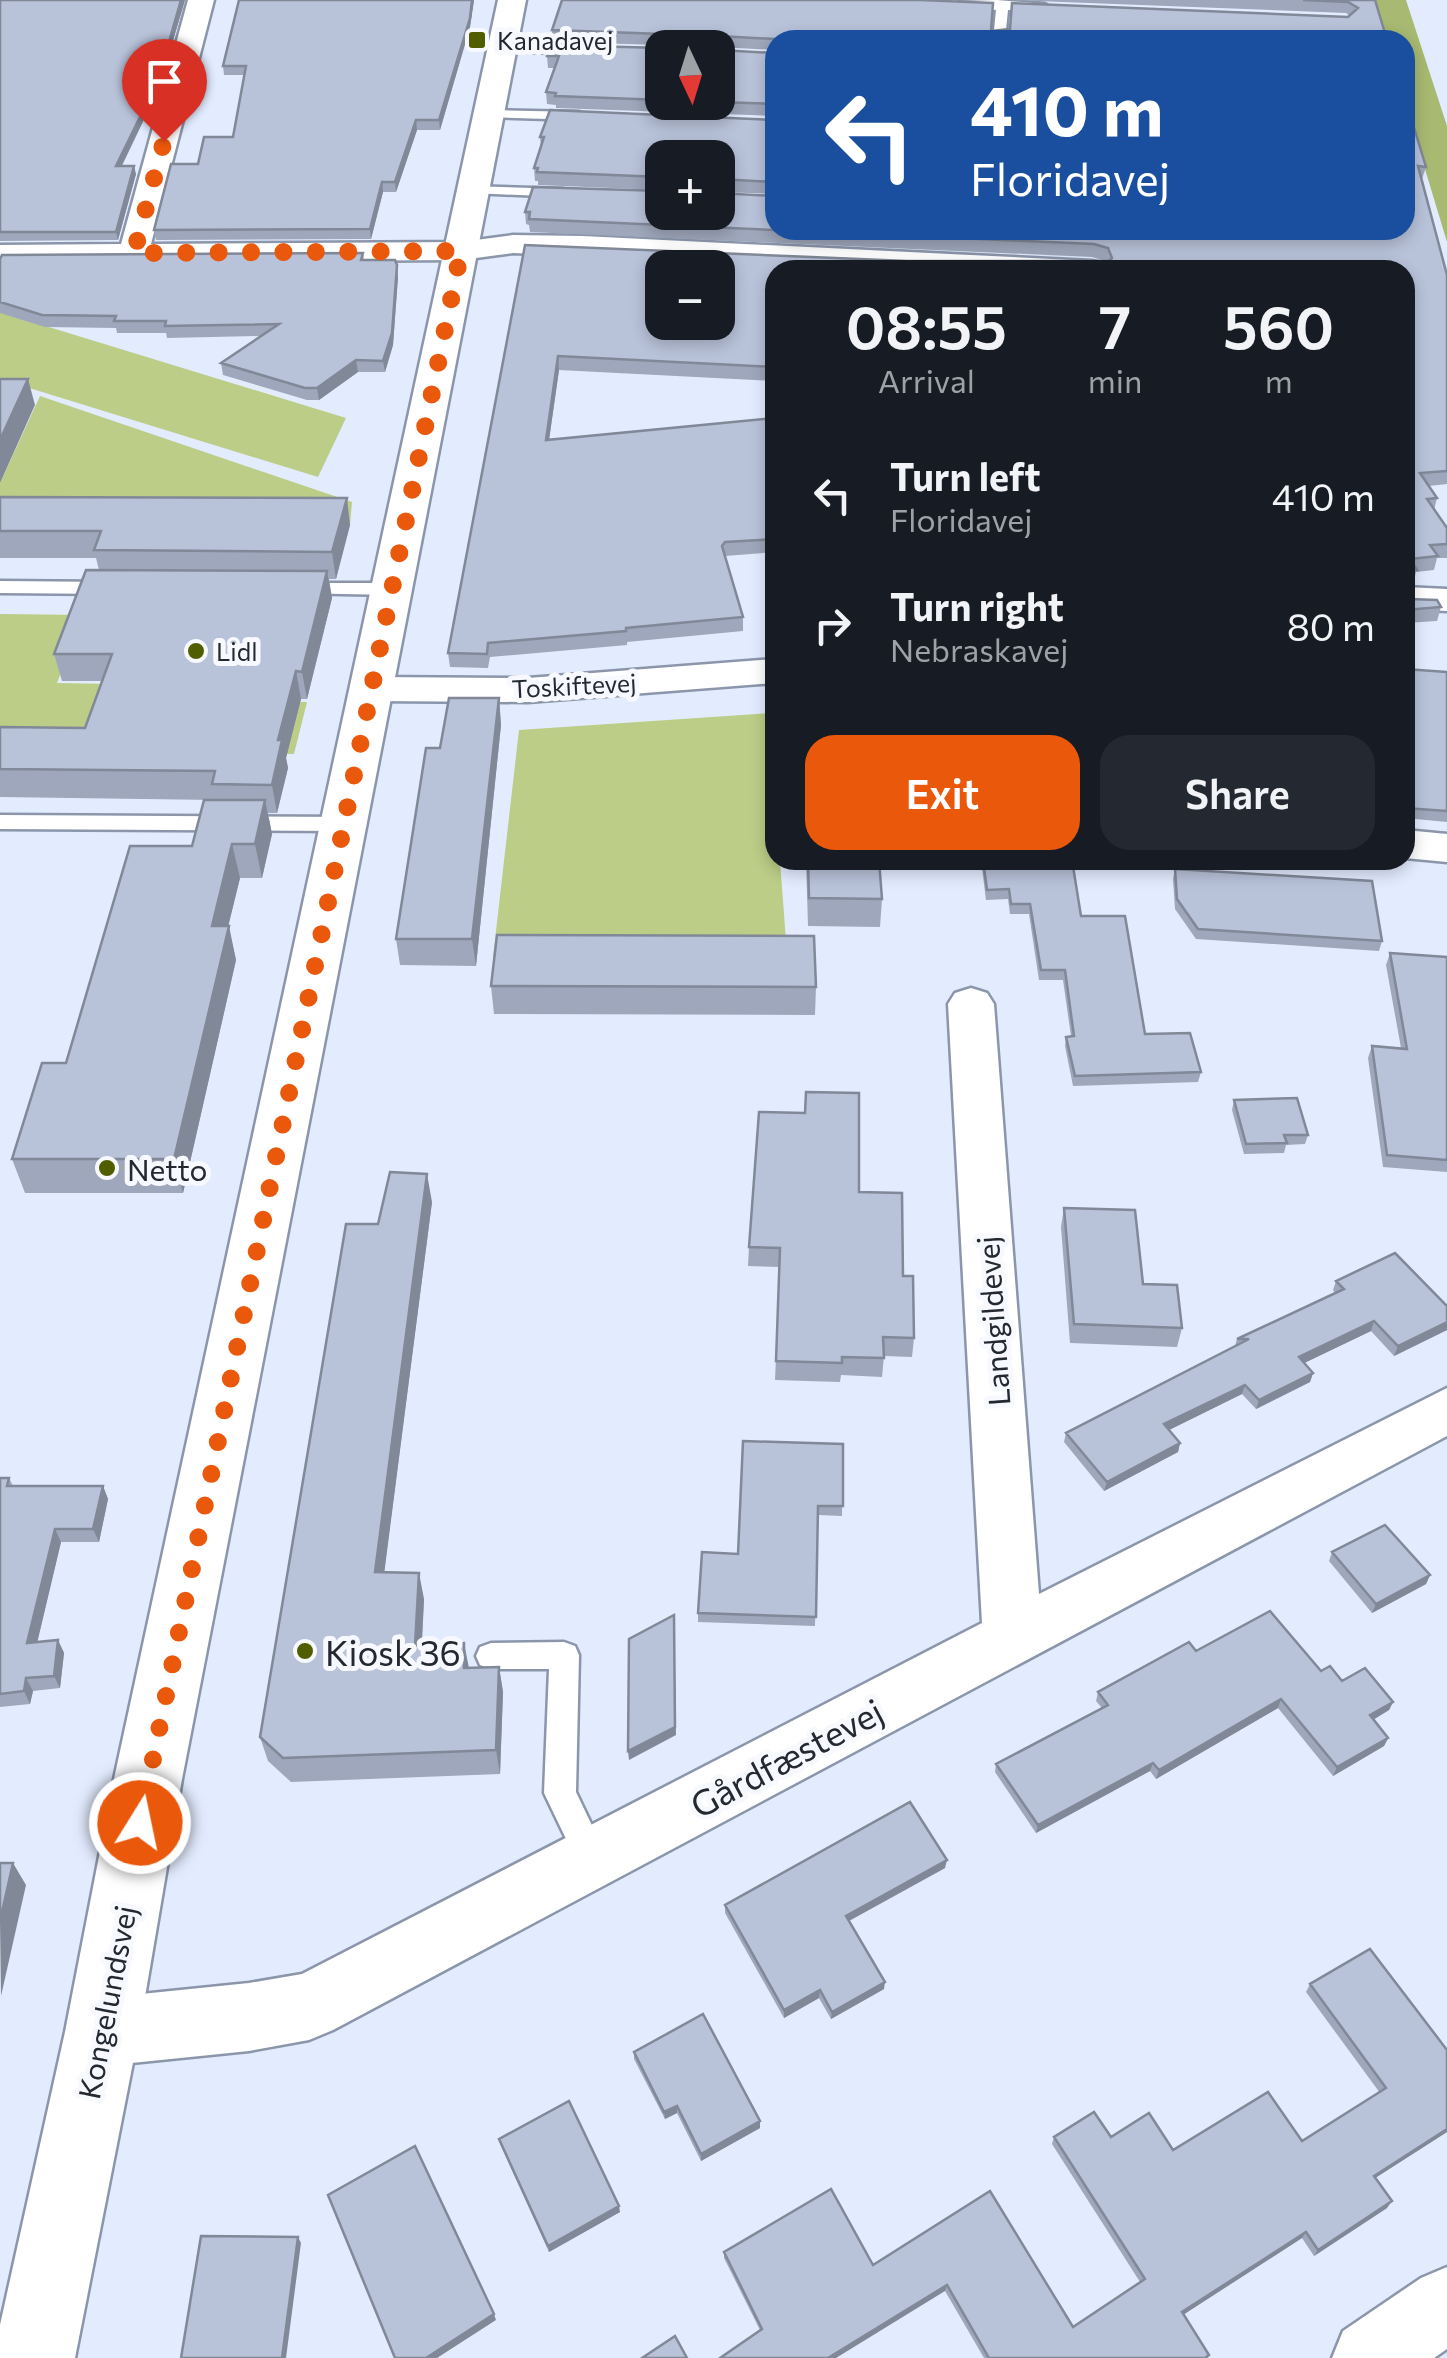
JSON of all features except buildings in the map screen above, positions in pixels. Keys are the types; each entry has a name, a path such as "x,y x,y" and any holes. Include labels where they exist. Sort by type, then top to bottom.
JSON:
{"street":[{"path":"134,253 200,0"},
{"name":"Kongelundsvej","path":"34,2358 102,2032 152,1760 507,23"},
{"path":"0,254 461,251 513,244 582,244 896,260"},
{"path":"1415,598 1447,600"},
{"name":"Toskiftevej","path":"373,689 528,690 765,672"},
{"path":"1415,845 1447,848"},
{"name":"Landgildevej","path":"971,1004 1013,1638"},
{"name":"Gårdfæstevej","path":"102,2032 249,2018 309,2006 1447,1410"},
{"path":"1370,2358 1447,2304"}],"lane":[{"path":"946,4 1003,3 1060,9"},
{"path":"1000,30 1003,3"},
{"name":"Kongelundsvej","path":"507,23 590,50"},
{"path":"489,112 604,117"},
{"path":"473,189 587,194"},
{"path":"0,587 137,588"},
{"path":"274,589 392,590"},
{"path":"0,822 346,824"},
{"path":"491,1656 564,1654 560,1793 592,1858"}],"green space":[{"path":"1374,0 1406,0 1447,126 1447,242 1415,136 1415,30 1383,30"},
{"path":"0,312 346,418 318,477 0,379"},
{"path":"40,396 352,502 350,525 0,524 0,483"},
{"path":"0,614 83,615 57,683 115,684 110,700 307,702 294,754 0,751"},
{"path":"765,713 765,870 781,870 787,955 493,957 519,730"}],"place":[{"name":"Kanadavej","path":"477,40"},
{"name":"Lidl","path":"196,651"},
{"name":"Netto","path":"107,1168"},
{"name":"Kiosk 36","path":"305,1651"}],"route":[{"path":"140,1823 461,251 134,253 164,141"}]}
